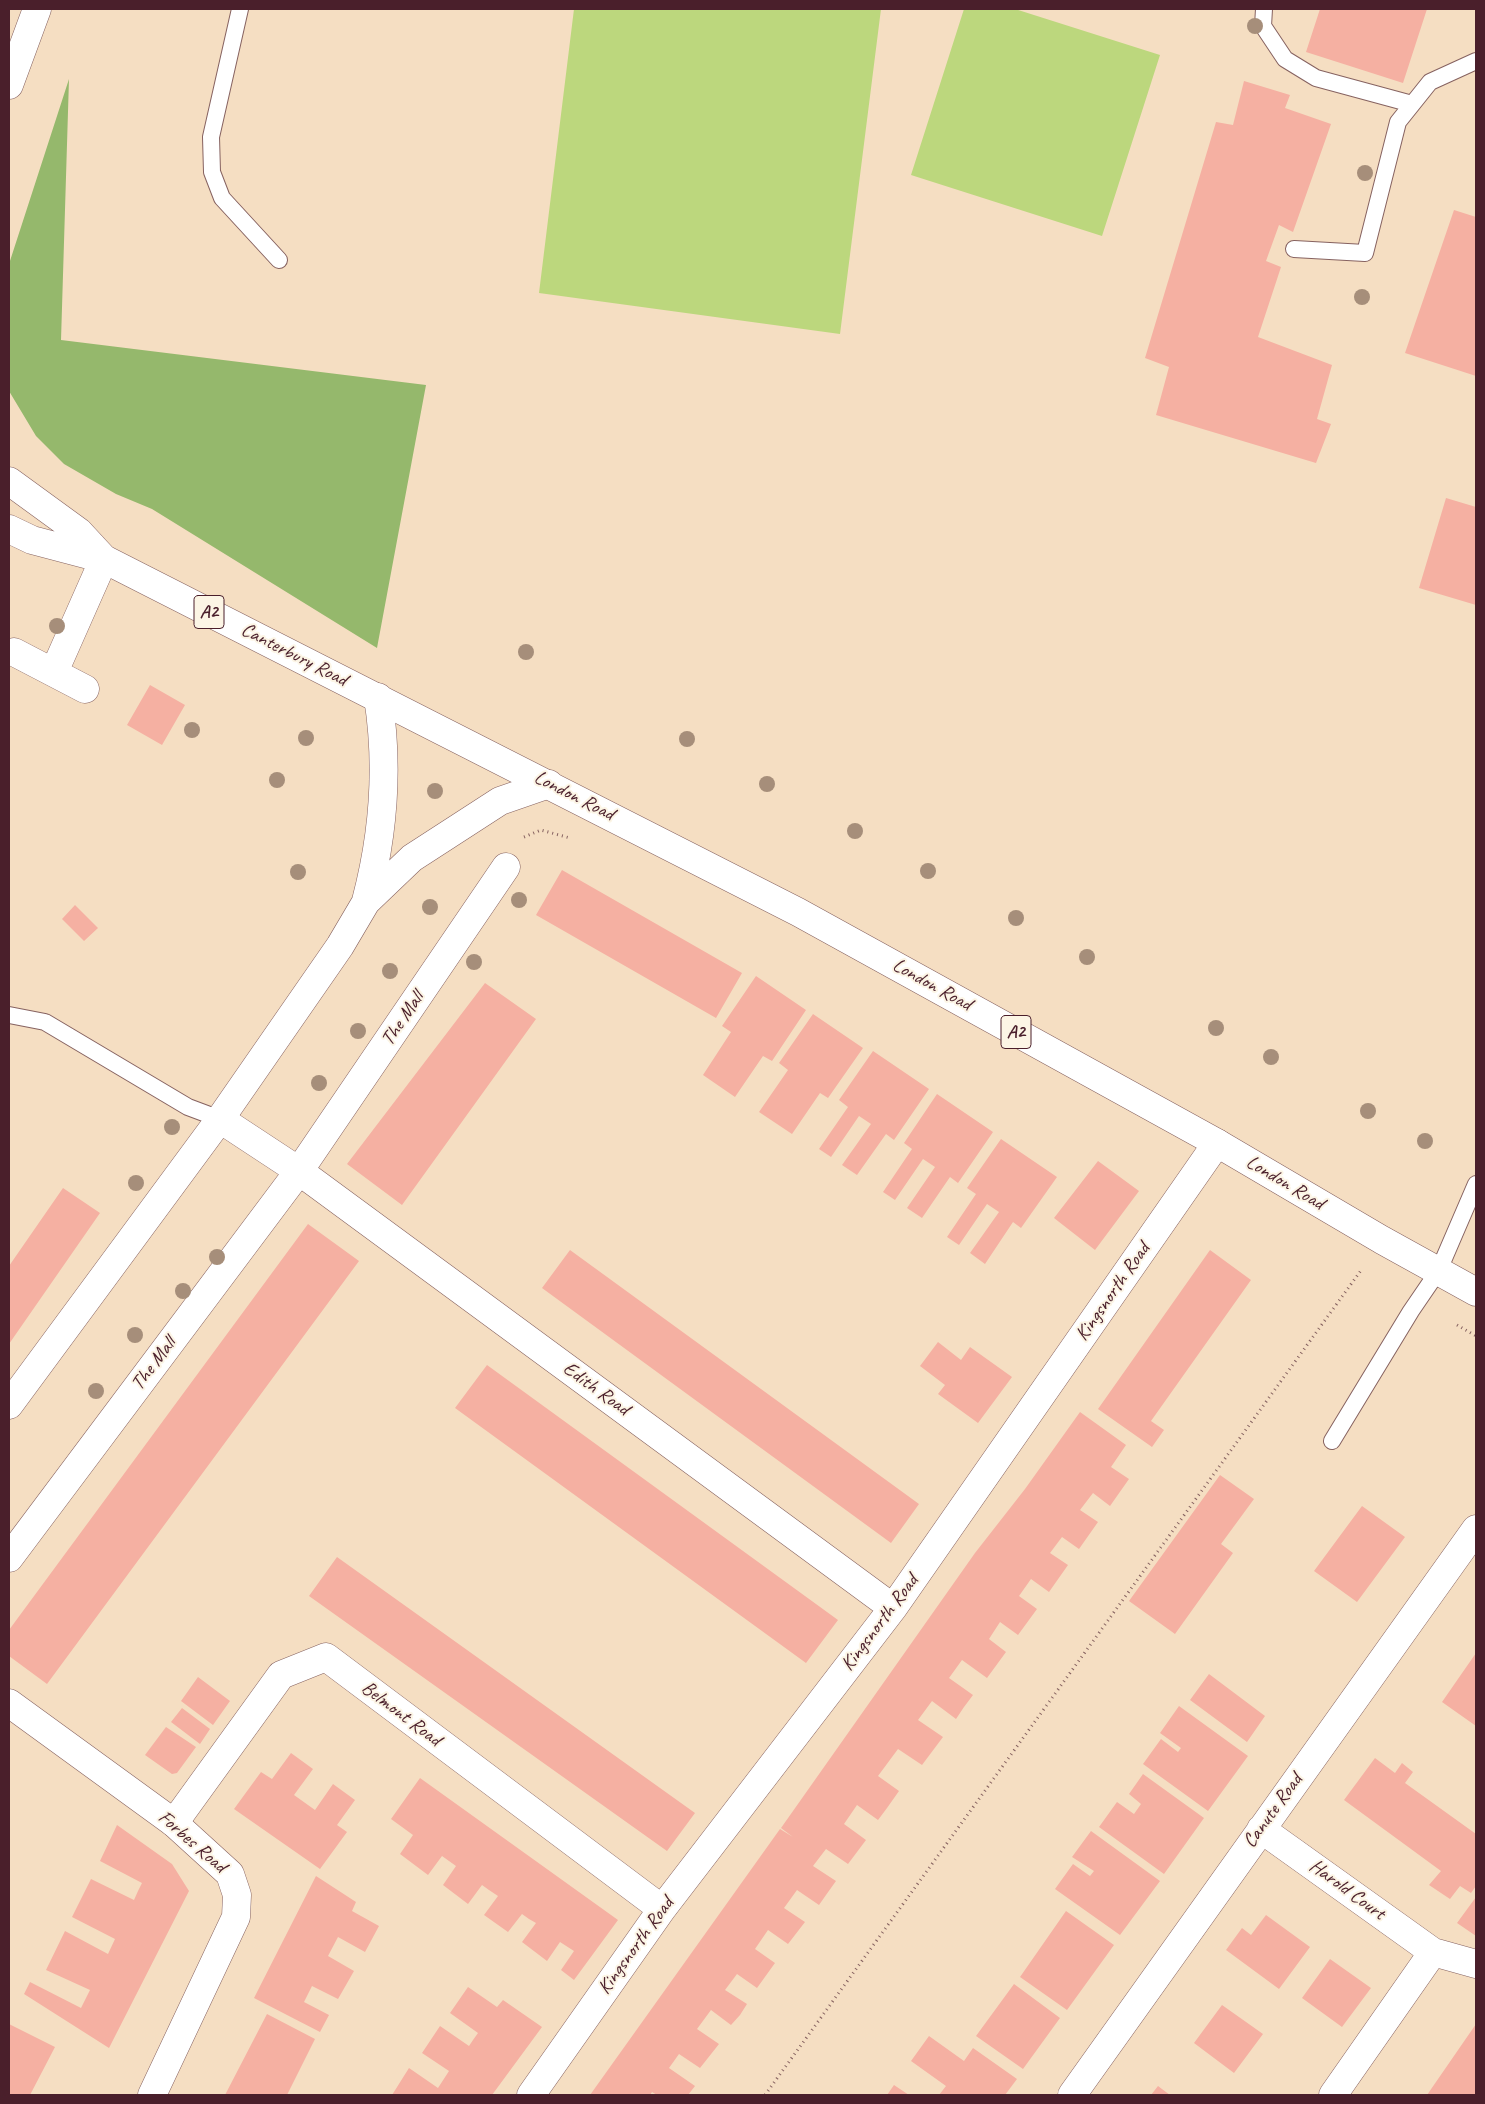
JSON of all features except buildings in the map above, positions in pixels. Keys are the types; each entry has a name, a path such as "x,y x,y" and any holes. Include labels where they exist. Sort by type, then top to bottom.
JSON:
{"street":[{"path":"9,85 37,9"},
{"name":"Canterbury Road","path":"9,481 79,532 104,559"},
{"name":"Canterbury Road","path":"9,529 32,540 104,559 378,698"},
{"path":"54,672 104,559"},
{"path":"14,652 85,689"},
{"path":"9,1405 220,1119 340,946 366,902 377,862 383,819 383,740 378,698"},
{"name":"London Road","path":"378,698 798,912 1217,1143 1382,1240 1476,1292"},
{"path":"366,902 412,858 500,801 549,784"},
{"name":"The Mall","path":"9,1558 299,1170 506,867"},
{"path":"220,1119 299,1170"},
{"name":"Kingsnorth Road","path":"531,2095 662,1909 893,1608 1217,1143"},
{"name":"Edith Road","path":"299,1170 893,1608"},
{"name":"Canute Road","path":"1072,2095 1476,1529"},
{"name":"Belmont Road","path":"174,1824 281,1675 326,1657 662,1909"},
{"name":"Forbes Road","path":"9,1703 174,1824 230,1874 237,1896 236,1917 152,2095"},
{"name":"Harold Court","path":"1261,1829 1433,1952 1476,1964"},
{"path":"1333,2095 1433,1952"}],"lane":[{"path":"240,9 211,137 212,172 222,198 279,260"},
{"path":"1264,9 1263,26 1285,59 1316,78 1412,104"},
{"path":"1294,249 1366,253 1398,122 1430,82 1476,61"},
{"path":"9,1015 45,1022 188,1107 220,1119"},
{"path":"1332,1441 1411,1311 1439,1270 1476,1184"}],"path":[{"path":"506,867 523,838 541,830 576,839"},
{"path":"765,2095 1382,1240"},
{"path":"1457,1325 1476,1336"}],"green space":[{"path":"574,9 881,9 840,334 539,293"},
{"path":"964,9 1015,9 1160,55 1102,236 911,175"},
{"path":"69,79 61,340 426,385 377,648 152,509 116,494 64,464 36,436 9,391 9,264"}]}
